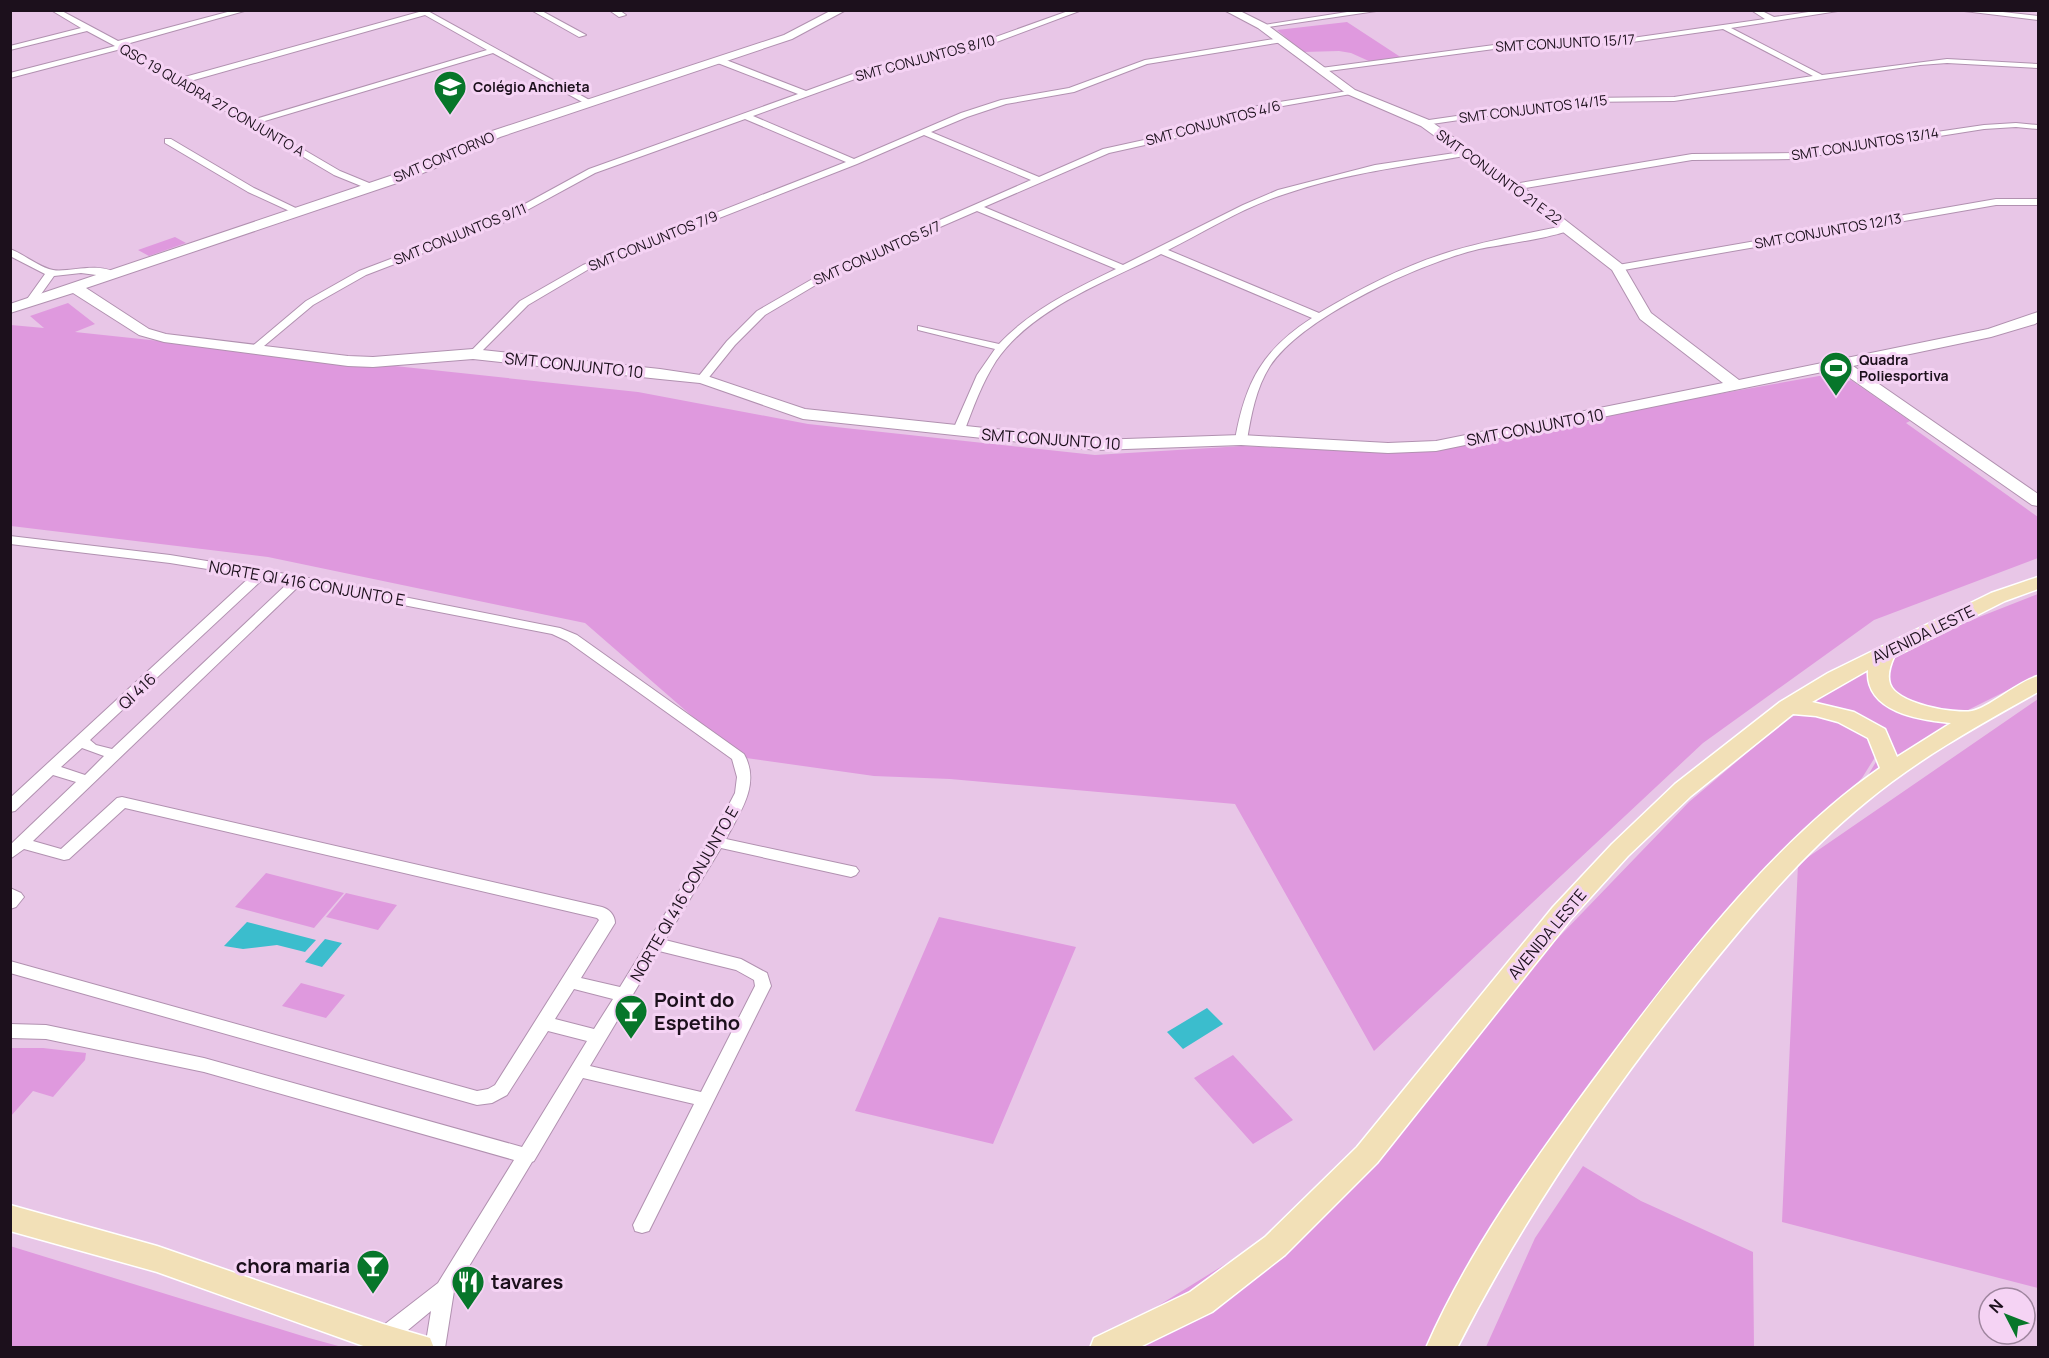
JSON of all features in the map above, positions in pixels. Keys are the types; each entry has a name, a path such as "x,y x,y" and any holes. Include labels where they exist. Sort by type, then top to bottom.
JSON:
{"main road":[{"name":"AVENIDA LESTE","path":"1105,1347 1201,1302 1275,1246 1367,1155 1562,913 1620,850 1683,790 1788,707 1835,678 1998,597 2038,583"},
{"path":"1885,652 1877,667 1876,681 1882,693 1906,707 1932,715 1976,718"},
{"path":"1441,1347 1493,1252 1592,1101 1695,967 1785,864 1838,813 1892,771 1976,718 2038,683"},
{"path":"1788,707 1816,709 1846,717 1877,734 1892,771"},
{"path":"10,1218 157,1259 383,1338 418,1347"}],"street":[{"path":"10,76 245,10"},
{"path":"534,10 582,35"},
{"path":"612,10 622,15"},
{"name":"SMT CONTORNO","path":"10,309 371,187 429,166 496,134 788,37 841,10"},
{"name":"SMT CONJUNTOS 8/10","path":"746,116 887,66 964,51 1079,10"},
{"name":"SMT CONJUNTO 21 E 22","path":"1229,10 1263,26 1351,92 1425,123 1514,187 1618,268 1645,316 1736,385"},
{"path":"1263,26 1380,10"},
{"path":"1754,10 1773,20"},
{"name":"SMT CONJUNTO 15/17","path":"1321,70 1514,44 1625,41 1841,10"},
{"path":"1959,10 2038,18"},
{"name":"QSC 19 QUADRA 27 CONJUNTO A","path":"55,11 119,45 337,172 371,187"},
{"path":"180,81 422,12 589,102"},
{"path":"1724,27 1820,77"},
{"path":"10,48 88,28"},
{"name":"SMT CONJUNTOS 7/9","path":"473,354 524,303 586,267 855,162 984,107 1071,90 1145,62 1280,40"},
{"path":"250,123 495,50"},
{"path":"718,60 806,94"},
{"name":"SMT CONJUNTOS 14/15","path":"1425,123 1582,100 1674,99 1896,66 1947,61 2038,66"},
{"name":"SMT CONJUNTOS 4/6","path":"978,208 1106,151 1178,135 1247,111 1351,92"},
{"path":"746,116 855,162"},
{"name":"SMT CONJUNTOS 9/11","path":"254,349 293,314 336,286 390,262 504,219 592,171 746,116"},
{"name":"SMT CONJUNTOS 13/14","path":"1514,187 1692,157 1794,156 1984,127 2016,125 2038,127"},
{"path":"923,132 1038,180"},
{"path":"168,141 252,190 298,212"},
{"path":"958,432 976,385 999,347 1021,325 1050,306 1122,268 1281,192 1375,168 1465,153"},
{"name":"SMT CONJUNTOS 12/13","path":"1618,268 1950,209 1996,202 2038,202"},
{"path":"978,208 1122,268"},
{"name":"SMT CONJUNTOS 5/7","path":"702,379 731,343 761,313 794,292 838,268 978,208"},
{"path":"1241,440 1247,405 1263,368 1279,347 1319,317 1374,286 1447,255 1568,228"},
{"path":"1160,250 1319,317"},
{"path":"10,252 51,273 81,270 112,274"},
{"path":"30,302 51,273"},
{"name":"SMT CONJUNTO 10","path":"74,287 119,317 154,336 373,362 473,354 702,379 803,414 1096,445 1241,440 1368,448 1436,446 1991,333 2038,316"},
{"path":"922,328 999,347"},
{"path":"1839,363 2038,501"},
{"name":"NORTE QI 416 CONJUNTO E","path":"10,540 170,559 298,580 555,631 572,638 740,757 744,777 742,793 717,842 528,1156 445,1288 383,1338"},
{"name":"QI 416","path":"10,807 83,742 261,574"},
{"path":"16,849 298,580"},
{"path":"83,742 91,748 116,755"},
{"path":"51,770 74,775 87,782"},
{"path":"10,967 477,1098 492,1096 501,1090 607,923 602,913 122,802 64,855 16,849"},
{"path":"717,842 851,871"},
{"path":"10,894 16,897 10,903"},
{"path":"642,1225 763,986 760,977 741,965 655,944"},
{"path":"570,982 625,995"},
{"path":"543,1023 599,1037"},
{"path":"10,1030 46,1032 204,1065 528,1156"},
{"path":"579,1070 706,1100"},
{"name":"NORTE QI 416 CONJUNTO E","path":"435,1347 445,1288"}],"shaded area":[{"path":"1347,22 1402,58 1371,62 1351,53 1339,51 1303,52 1277,30"},
{"path":"175,237 186,243 149,256 138,250"},
{"path":"68,303 95,324 75,332 638,392 808,424 1095,455 1243,446 1387,453 1836,373 1848,381 1851,380 1910,421 1906,423 2038,517 2038,558 1874,620 1703,743 1374,1051 1235,804 950,779 874,776 739,757 585,623 268,557 11,526 11,325 44,328 30,316"},
{"path":"2038,594 2038,675 1968,710 1933,712 1893,700 1871,680 1885,654"},
{"path":"1868,668 1870,680 1933,713 1967,711 1867,777 1880,755 1875,733 1802,704"},
{"path":"2038,699 2038,1288 1782,1222 1798,864"},
{"path":"1817,705 1873,734 1877,754 1862,778 1787,856 1595,1091 1439,1347 1090,1348 1261,1242 1367,1136 1689,802 1787,719"},
{"path":"266,873 344,893 314,928 235,907"},
{"path":"346,893 397,905 378,930 326,917"},
{"path":"939,917 1076,947 993,1144 855,1111"},
{"path":"301,983 345,995 326,1018 282,1006"},
{"path":"11,1048 43,1048 86,1053 85,1060 53,1097 33,1091 11,1116"},
{"path":"1233,1055 1293,1120 1253,1144 1194,1078"},
{"path":"1583,1166 1641,1201 1753,1252 1754,1347 1486,1347 1535,1238"},
{"path":"10,1246 309,1338 342,1347 11,1347"}],"water":[{"path":"247,922 316,940 305,952 277,945 243,949 224,946"},
{"path":"325,939 342,943 322,967 305,962"},
{"path":"1207,1008 1223,1024 1183,1049 1167,1032"}],"place":[{"name":"Colégio Anchieta","path":"450,116"},
{"name":"Quadra Poliesportiva","path":"1836,397"},
{"name":"Point do Espetiho","path":"631,1040"},
{"name":"chora maria","path":"373,1295"},
{"name":"tavares","path":"468,1311"}]}
